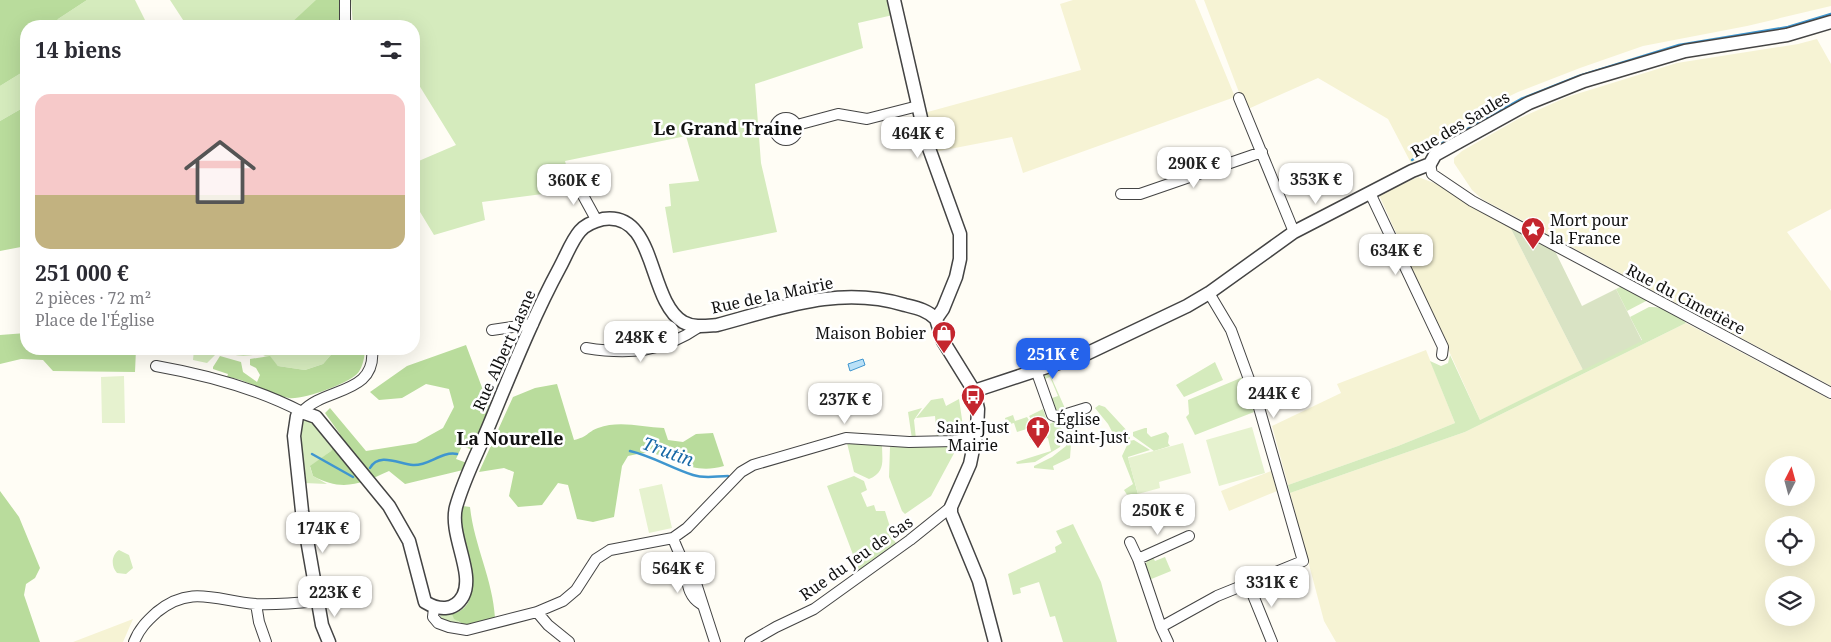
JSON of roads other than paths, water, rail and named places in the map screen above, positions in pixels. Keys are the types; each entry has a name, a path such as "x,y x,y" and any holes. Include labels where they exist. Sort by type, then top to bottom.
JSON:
{"street":[{"path":"345,0 345,20"},
{"path":"894,0 918,106 937,173 960,234 960,259 956,278 943,309 936,319 943,341 974,391 978,408 976,437 969,470 951,507 951,513 979,581 995,642"},
{"name":"Rue des Saules","path":"974,391 1086,354 1125,337 1209,293 1294,232 1430,164 1435,156 1481,128 1529,103 1584,81 1685,51 1787,35 1831,22"},
{"path":"1239,98 1294,232"},
{"path":"797,126 838,114 867,119 918,106"},
{"path":"1121,194 1140,194 1262,152"},
{"name":"Rue du Cimetière","path":"1430,164 1432,174 1472,201 1831,393"},
{"path":"574,179 597,221 619,220 631,226 641,238 664,298 673,313 684,322 699,326"},
{"path":"1370,193 1443,346 1442,355"},
{"name":"Rue Albert Lasne","path":"434,608 448,609 458,603 464,594 466,576 456,540 456,508 550,286 580,231 590,223 597,221"},
{"path":"1161,627 1217,596 1303,561 1258,404 1231,330 1209,293"},
{"name":"Rue de la Mairie","path":"586,348 610,352 648,350 680,340 699,326 717,325 831,296 886,299 928,312 936,319"},
{"path":"492,330 533,324"},
{"path":"329,642 322,625 302,511 294,436 296,420 308,405 362,380 371,364 372,355"},
{"path":"156,366 222,380 262,394 316,417 389,506 409,541 425,602 434,608 433,617 438,623 448,627 467,630 537,612 563,601 576,590 596,560 610,550 673,538 687,528 741,472 753,466 846,438 909,442 954,441 976,437"},
{"path":"1036,370 1052,415 1057,417 1086,408"},
{"name":"Rue du Jeu de Sas","path":"750,642 776,626 814,609 910,540 951,507"},
{"path":"1138,559 1189,536"},
{"path":"673,538 684,566 693,574 701,594 701,604 715,642"},
{"path":"1130,542 1168,642"},
{"path":"1248,583 1272,642"},
{"path":"134,642 146,621 169,603 183,597 197,596 256,604 318,601"},
{"path":"256,604 259,622 266,642"},
{"path":"537,612 548,625 569,642"}],"water":[{"path":"863,359 865,365 850,371 848,364"}],"waterway":[{"path":"1412,160 1521,99 1579,76 1679,45 1788,27 1831,14"},
{"name":"Trutin","path":"630,451 697,476 728,476"},
{"path":"312,454 353,477"},
{"path":"370,468 374,463 384,460 419,465 446,455 457,454"}],"place":[{"name":"Mort pour la France","path":"1533,250"},
{"name":"Maison Bobier","path":"944,354"},
{"name":"Saint-Just Mairie","path":"973,417"},
{"name":"Église Saint-Just","path":"1038,449"}],"district":[{"name":"Le Grand Traine","path":"728,129"},
{"name":"La Nourelle","path":"510,439"}]}
